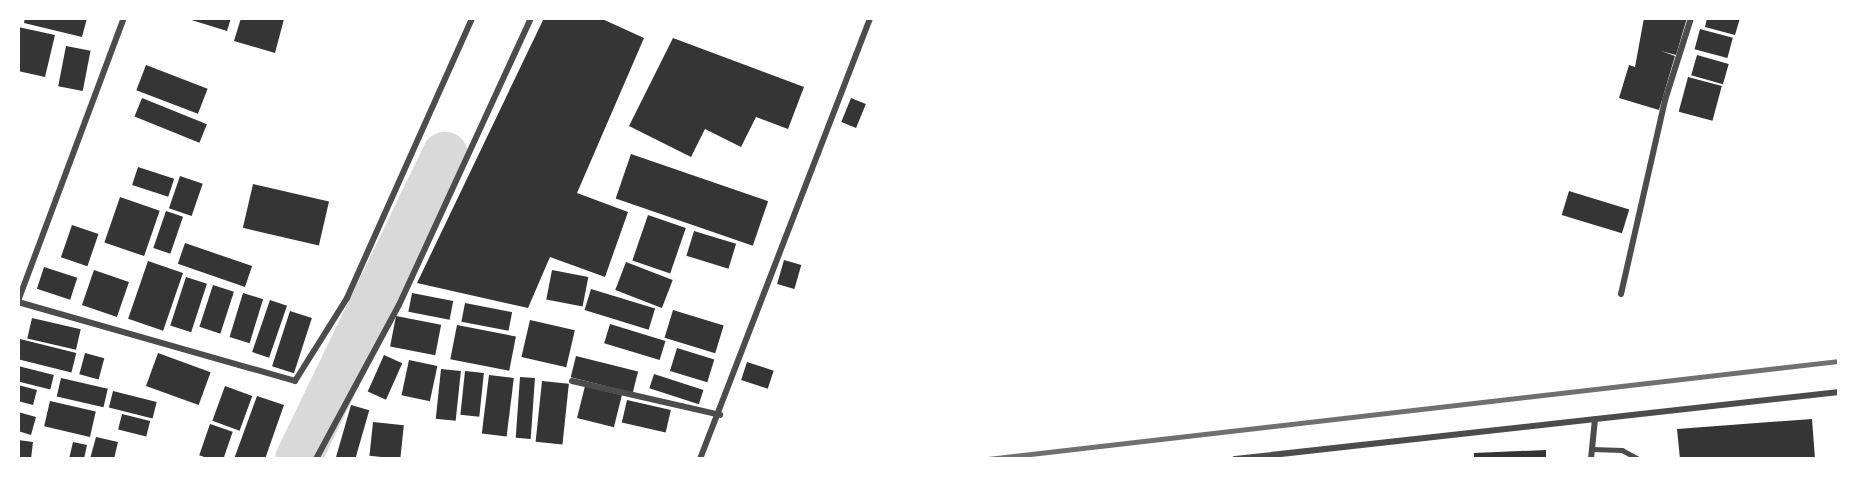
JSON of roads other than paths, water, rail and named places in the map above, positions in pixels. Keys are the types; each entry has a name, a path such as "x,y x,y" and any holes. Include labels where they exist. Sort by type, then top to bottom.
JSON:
{"street":[{"path":"124,18 18,302 295,381 347,298 472,18"},
{"path":"316,459 399,305 531,18"},
{"path":"700,459 720,415 870,18"},
{"path":"1621,294 1665,100 1691,18"},
{"path":"572,381 720,415"},
{"path":"1235,459 1839,392"},
{"path":"1592,459 1595,419"}],"lane":[{"path":"1592,449 1622,450 1639,459"}],"waterway":[{"path":"298,459 445,155"}],"railway":[{"path":"988,459 1839,361"}]}
